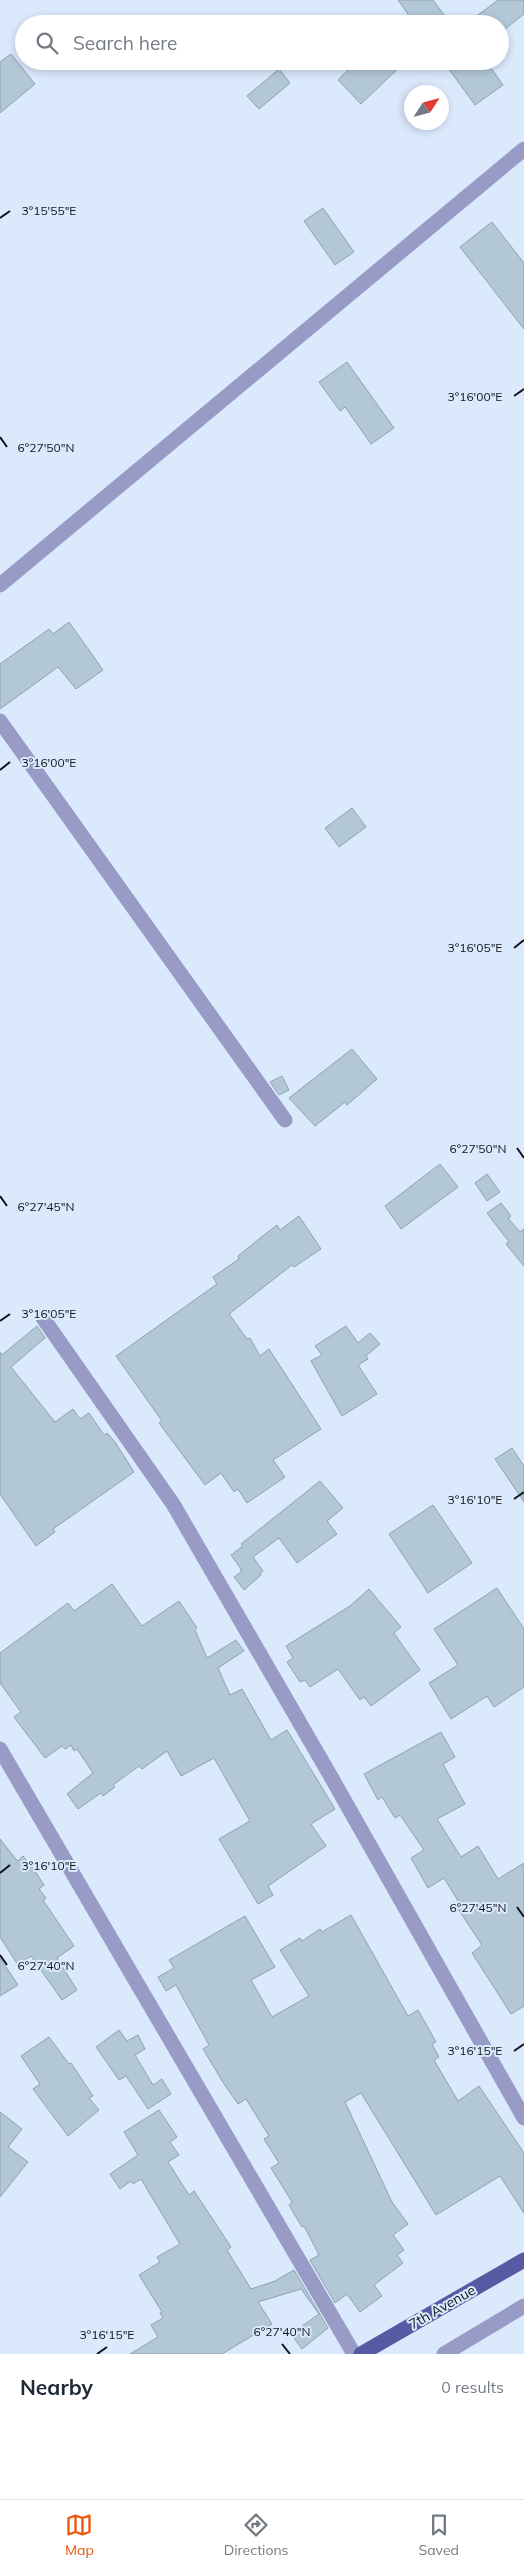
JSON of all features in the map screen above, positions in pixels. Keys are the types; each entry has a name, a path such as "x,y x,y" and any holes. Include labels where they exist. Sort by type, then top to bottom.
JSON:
{"main road":[{"name":"7th Avenue","path":"361,2354 524,2260"}],"street":[{"path":"0,585 524,150"},
{"path":"0,721 284,1120"},
{"path":"43,1318 173,1504 330,1774 524,2118"},
{"path":"0,1749 354,2354"},
{"path":"444,2354 524,2306"}],"building":[{"path":"398,0 433,0 444,15 409,15"},
{"path":"498,0 524,0 524,14 509,26 509,15 478,15"},
{"path":"11,54 15,59 15,70 24,70 35,84 0,113 0,62"},
{"path":"278,70 290,83 259,109 247,96"},
{"path":"348,70 397,70 361,104 338,80"},
{"path":"450,70 492,70 503,85 475,105"},
{"path":"323,208 354,252 335,265 304,221"},
{"path":"492,222 524,263 524,329 460,247"},
{"path":"347,362 394,428 371,444 345,407 340,411 319,382"},
{"path":"69,622 103,670 76,689 58,667 0,709 0,664 49,629 53,634"},
{"path":"352,808 366,827 339,847 325,828"},
{"path":"352,1049 377,1079 347,1105 345,1102 315,1126 289,1098"},
{"path":"282,1076 289,1090 279,1095 270,1082"},
{"path":"440,1164 458,1187 401,1229 385,1206"},
{"path":"487,1174 500,1192 487,1201 475,1183"},
{"path":"501,1203 511,1216 508,1218 520,1232 524,1229 524,1266 506,1244 509,1242 487,1213"},
{"path":"299,1216 321,1249 294,1267 292,1265 229,1314 247,1339 250,1338 260,1356 269,1349 321,1429 273,1460 285,1477 247,1503 238,1489 234,1492 221,1473 205,1485 159,1423 162,1421 116,1356 217,1284 213,1277 239,1259 238,1256 277,1225 280,1230"},
{"path":"37,1326 45,1338 11,1367 55,1422 73,1409 80,1419 89,1413 104,1435 107,1433 115,1442 134,1472 53,1529 55,1532 36,1546 0,1494 0,1352 2,1355"},
{"path":"346,1326 358,1343 370,1333 380,1344 366,1356 368,1359 358,1365 377,1394 342,1416 311,1361 322,1355 315,1346"},
{"path":"512,1448 524,1466 524,1502 495,1459"},
{"path":"320,1481 343,1508 327,1521 337,1534 297,1563 279,1538 253,1557 263,1571 244,1590 234,1577 241,1572 241,1569 231,1555 243,1546 241,1544"},
{"path":"433,1505 472,1563 428,1593 389,1534"},
{"path":"112,1584 142,1626 179,1601 197,1628 195,1630 207,1658 236,1640 244,1651 218,1668 230,1695 242,1689 271,1740 287,1730 335,1809 311,1824 326,1846 268,1886 273,1895 258,1904 219,1839 250,1821 214,1758 181,1776 167,1751 142,1769 139,1766 113,1785 115,1787 103,1796 101,1793 78,1809 67,1794 93,1773 77,1749 74,1751 71,1745 65,1749 62,1746 45,1758 14,1717 21,1712 0,1683 0,1653 68,1603 74,1611"},
{"path":"497,1588 524,1629 524,1687 494,1707 487,1696 451,1719 429,1683 458,1665 434,1629"},
{"path":"369,1589 401,1627 394,1633 420,1670 371,1706 364,1697 360,1700 338,1669 310,1687 305,1680 300,1682 287,1662 293,1658 286,1646 350,1606"},
{"path":"441,1732 455,1757 443,1764 465,1804 437,1819 461,1857 478,1846 498,1879 524,1863 524,2006 511,2014 472,1953 482,1945 456,1906 460,1904 444,1878 428,1888 411,1858 424,1850 400,1815 395,1818 382,1797 378,1800 364,1774"},
{"path":"0,1839 18,1861 23,1856 35,1871 44,1885 39,1889 46,1898 43,1900 74,1946 57,1958 77,1990 62,2000 31,1956 18,1965 0,1937"},
{"path":"351,1915 408,2016 418,2010 436,2042 432,2044 439,2057 434,2060 458,2101 479,2086 524,2153 524,2213 500,2176 436,2215 361,2093 345,2102 392,2202 408,2224 393,2235 404,2250 397,2255 403,2263 374,2285 382,2296 360,2312 347,2294 335,2303 310,2260 319,2255 304,2226 302,2227 289,2205 292,2202 271,2168 279,2163 264,2139 269,2136 246,2099 238,2104 224,2084 203,2049 209,2045 176,1985 166,1991 158,1977 174,1968 169,1960 245,1916 275,1967 251,1980 272,2017 309,1996 280,1950 300,1938 302,1941 320,1929 322,1932"},
{"path":"0,1958 18,1985 0,1996"},
{"path":"119,2030 127,2041 138,2035 145,2049 135,2055 153,2085 162,2079 171,2094 148,2109 126,2076 119,2080 96,2047"},
{"path":"49,2037 69,2064 71,2063 93,2096 89,2098 99,2110 68,2136 33,2089 40,2084 21,2056"},
{"path":"159,2110 177,2137 170,2142 179,2155 168,2162 189,2195 194,2191 231,2247 227,2250 251,2289 275,2281 294,2270 328,2328 302,2349 291,2334 319,2314 301,2289 258,2302 272,2324 222,2354 130,2354 158,2337 151,2325 163,2318 160,2313 162,2312 139,2275 160,2262 157,2257 180,2244 141,2179 133,2184 131,2181 120,2189 110,2174 138,2155 124,2132"},
{"path":"0,2112 22,2129 8,2147 28,2162 0,2197"}]}
